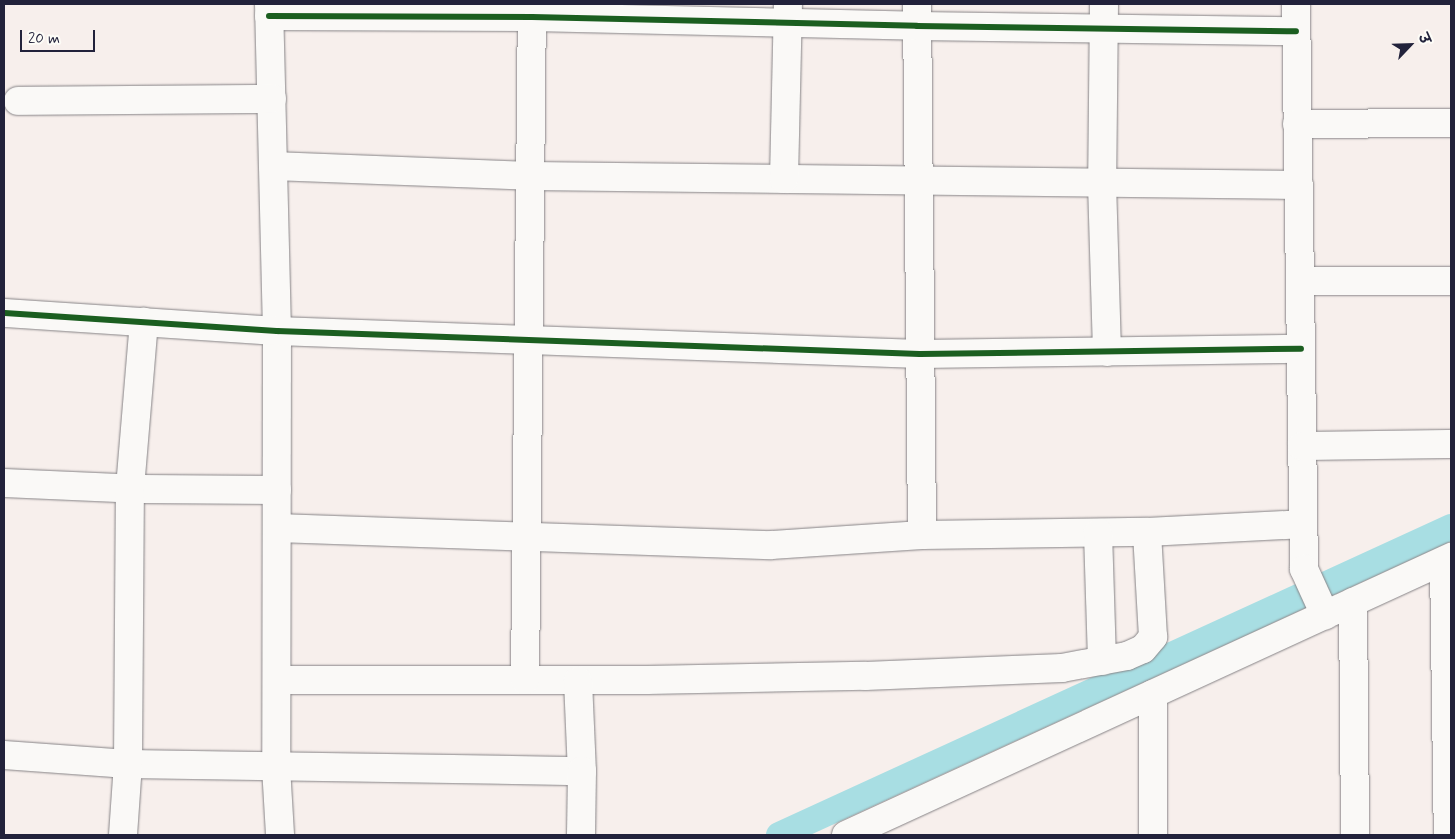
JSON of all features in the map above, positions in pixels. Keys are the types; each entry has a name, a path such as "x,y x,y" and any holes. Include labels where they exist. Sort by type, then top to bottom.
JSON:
{"street":[{"path":"1296,4 1304,569 1320,607"},
{"path":"280,835 276,767 277,331 269,10 532,10 1104,16 1296,31"},
{"path":"525,680 532,10"},
{"path":"784,179 787,14"},
{"path":"917,15 922,535"},
{"path":"1104,16 1102,183 1106,352"},
{"path":"18,101 272,99"},
{"path":"1298,124 1451,123"},
{"path":"274,166 530,176 1299,185"},
{"path":"1300,281 1451,281"},
{"path":"4,313 277,331 920,354 1301,349"},
{"path":"123,835 128,764 130,488 144,322"},
{"path":"1302,446 1451,444"},
{"path":"4,483 130,488 277,490"},
{"path":"277,528 771,545 922,535 1147,532 1303,524"},
{"path":"1098,532 1102,661"},
{"path":"277,680 578,680 865,676 1062,668 1127,656 1144,649 1153,637 1147,532"},
{"path":"846,835 1153,694 1320,607 1353,602 1448,559 1448,835"},
{"path":"1353,602 1355,835"},
{"path":"578,680 582,771 581,835"},
{"path":"1153,694 1153,835"},
{"path":"4,755 128,764 582,771"}],"waterway":[{"path":"779,835 1451,527"}],"cycle path":[{"path":"269,16 532,17 917,26 1296,31"},
{"path":"4,313 277,331 920,354 1301,349"}]}
